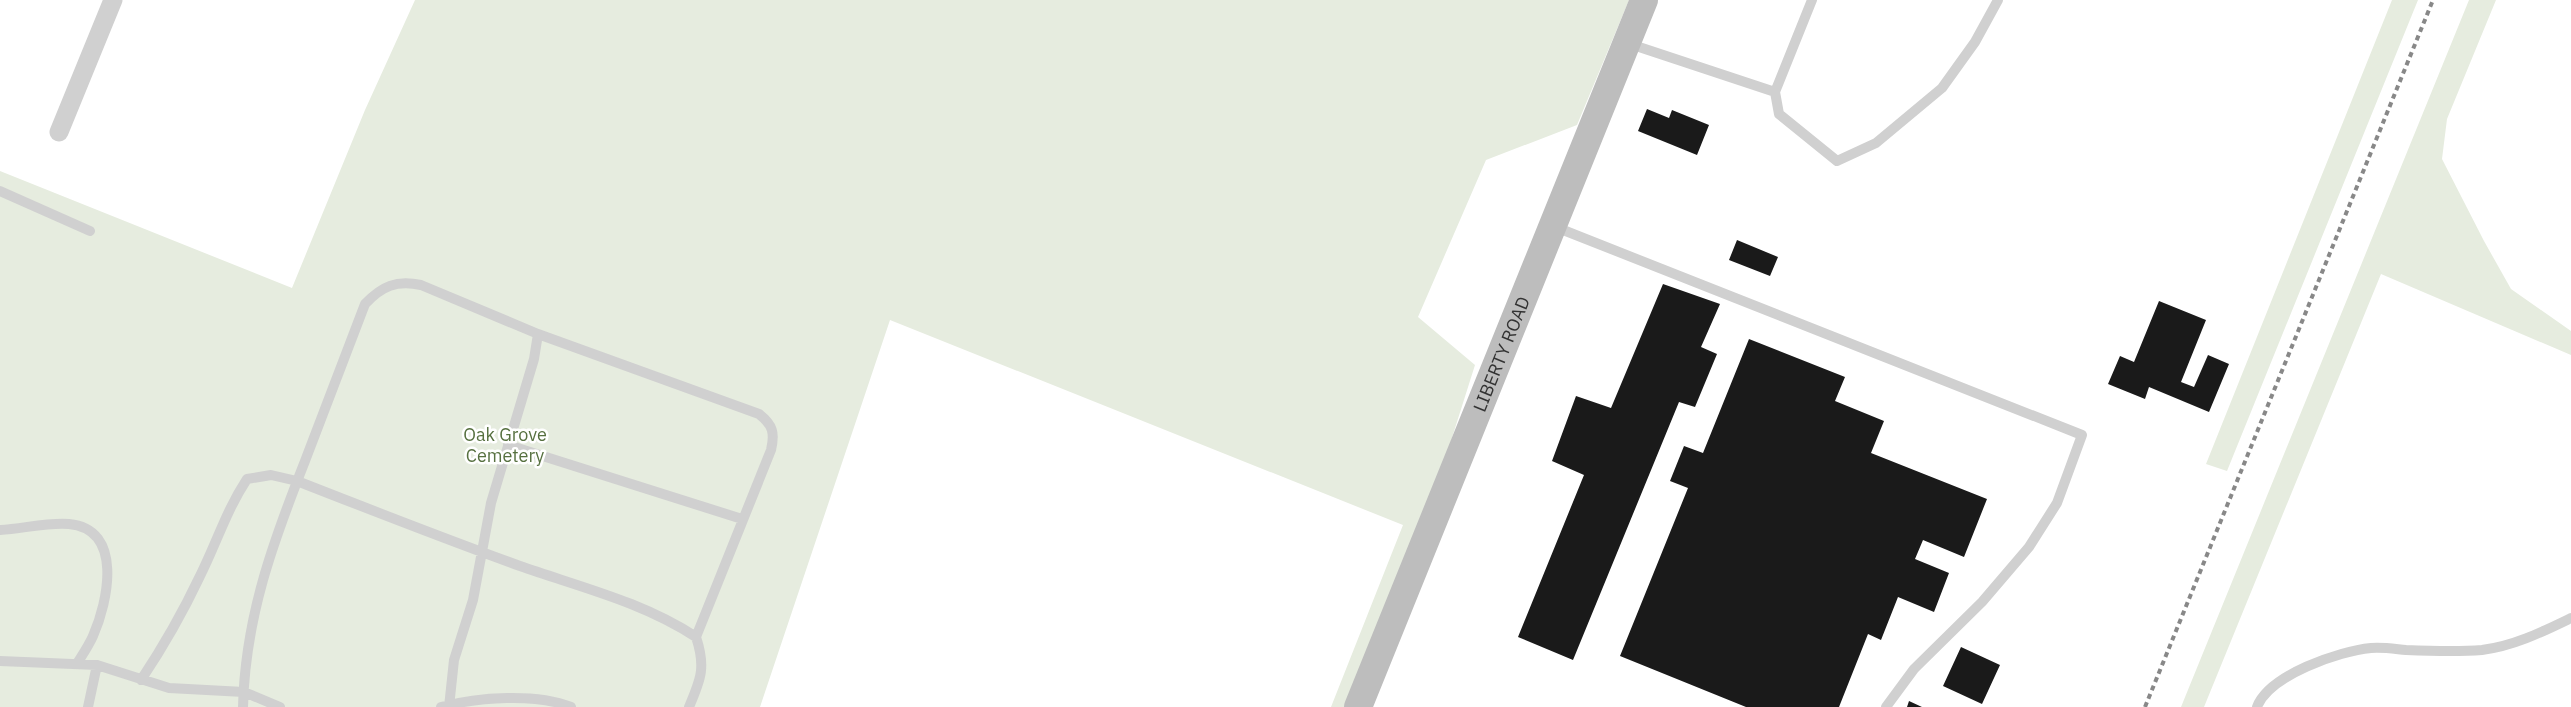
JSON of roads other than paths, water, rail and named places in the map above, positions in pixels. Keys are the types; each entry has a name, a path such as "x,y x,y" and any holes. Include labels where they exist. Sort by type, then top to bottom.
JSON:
{"street":[{"path":"59,132 114,0"},
{"name":"LIBERTY ROAD","path":"1358,707 1644,0"}],"lane":[{"path":"1812,0 1775,92 1779,114 1837,161 1876,143 1942,88 1975,42 1998,0"},
{"path":"1626,43 1775,92"},
{"path":"0,191 90,231"},
{"path":"1552,226 2082,435 2057,503 2029,547 1982,602 1914,669 1886,707"},
{"path":"243,707 245,664 258,597 277,529 365,304 377,291 390,284 405,282 421,285 538,334 760,414 770,423 774,435 771,450 696,636 702,656 701,675 689,707"},
{"path":"538,334 534,359 491,503 481,552 480,569 473,600 454,660 446,706 535,698 557,701 571,707"},
{"path":"508,445 742,519"},
{"path":"141,680 167,641 201,576 231,504 247,479 271,475 297,481 481,552 631,604 669,619 696,636"},
{"path":"0,530 69,524 89,530 100,540 106,556 108,581 105,601 93,637 78,662"},
{"path":"2257,707 2261,697 2290,675 2344,653 2372,648 2423,651 2482,650 2525,640 2571,618"},
{"path":"0,660 78,662 97,665 169,688 244,692 280,707"},
{"path":"88,707 97,665"}],"railway":[{"path":"2145,707 2433,0"}],"park label":[{"name":"Oak Grove Cemetery","path":"505,444"}]}
